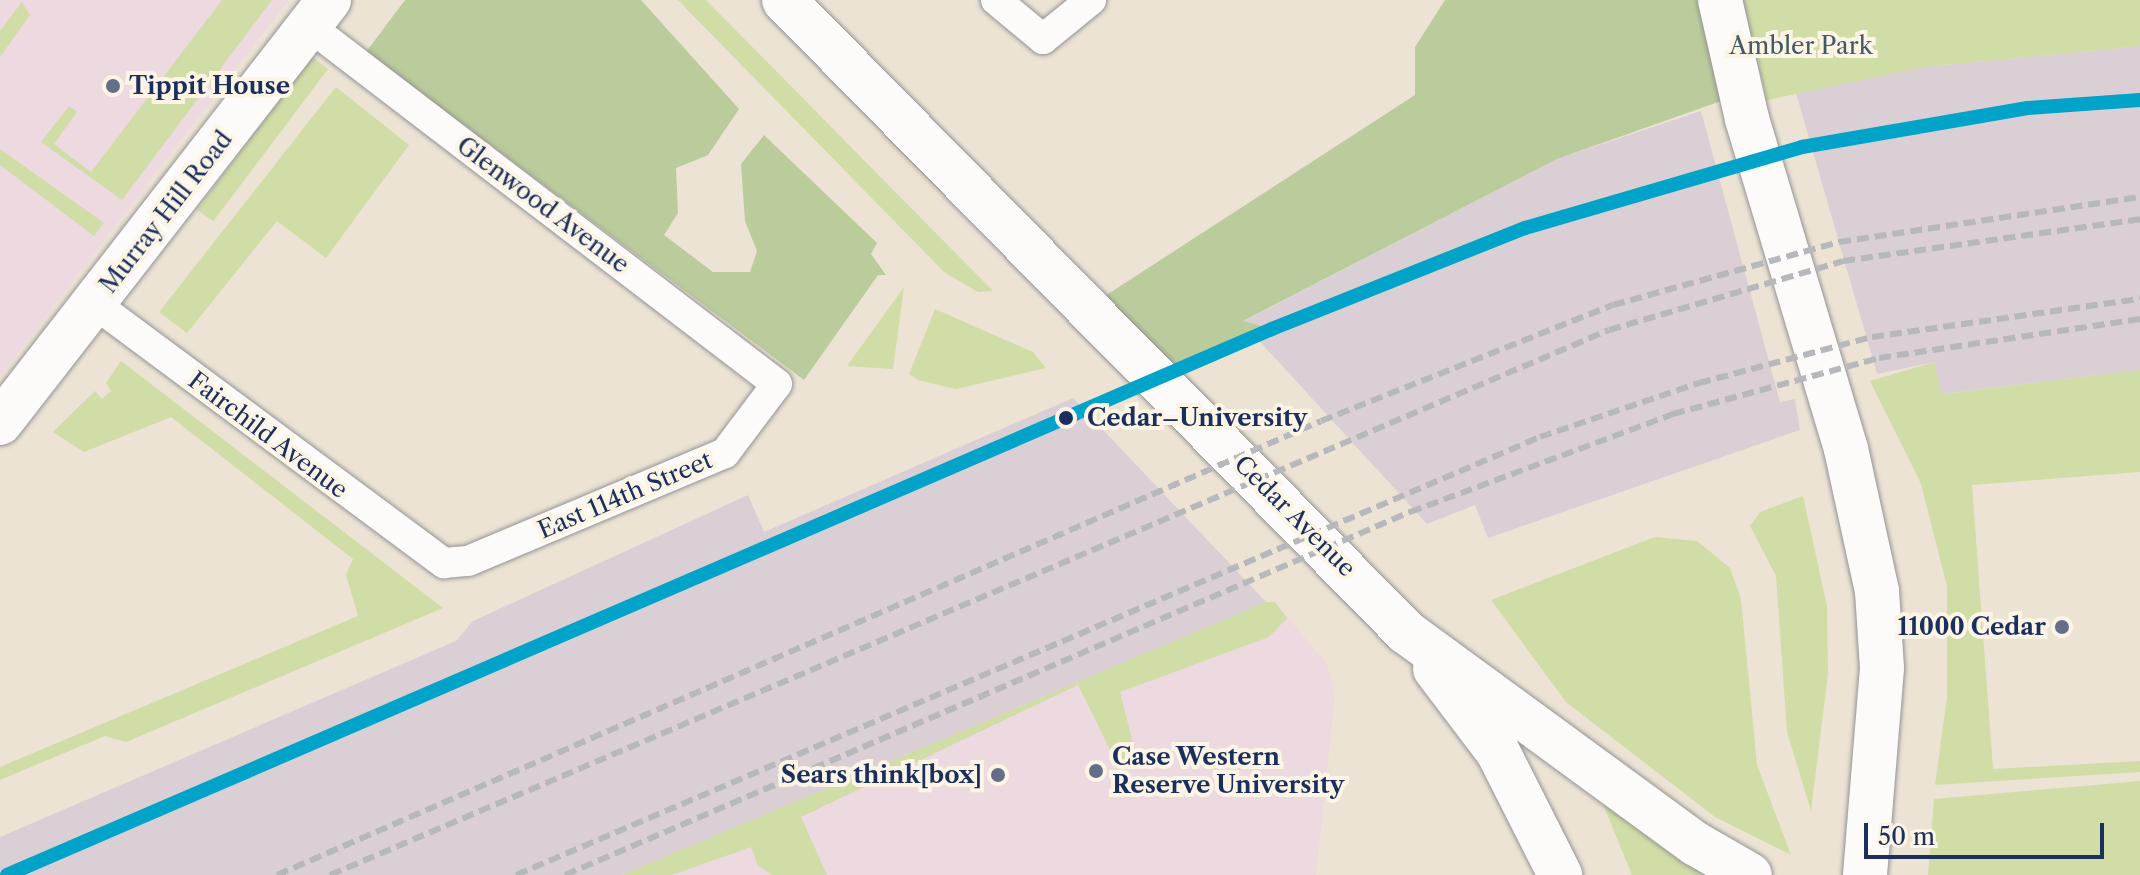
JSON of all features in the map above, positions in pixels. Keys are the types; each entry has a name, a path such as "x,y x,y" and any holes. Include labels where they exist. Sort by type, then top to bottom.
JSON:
{"main road":[{"name":"Cedar Avenue","path":"784,0 1406,632 1696,844 1750,875"},
{"path":"1720,0 1747,119 1846,449 1877,591 1882,668 1865,875"},
{"name":"Murray Hill Road","path":"0,423 319,13"},
{"path":"1406,632 1498,752 1560,875"}],"street":[{"path":"996,0 1043,39 1091,0"},
{"name":"Glenwood Avenue","path":"319,13 777,384"},
{"name":"Fairchild Avenue","path":"95,304 444,563"},
{"name":"East 114th Street","path":"444,563 468,561 725,453 777,384"}],"shaded area":[{"path":"0,0 289,0 0,376"},
{"path":"2140,46 2140,370 1941,394 1934,362 1877,374 1796,93 1923,67"},
{"path":"1701,111 1780,402 1795,399 1800,430 1488,538 1475,505 1427,524 1242,322 1557,159"},
{"path":"1073,398 1266,602 622,875 0,875 0,837 456,641 473,621 748,495 764,532"},
{"name":"Case Western Reserve University","path":"1266,602 1275,602 1327,664 1335,694 1316,875 622,875"}],"green space":[{"path":"222,0 272,0 122,200 41,142 69,106 77,112 54,144 91,172"},
{"path":"405,0 641,0 739,109 708,155 676,168 678,213 664,235 713,272 750,272 757,251 745,221 741,164 764,135 877,243 871,254 886,275 878,275 804,380 366,52"},
{"path":"678,0 706,0 993,291 978,292 944,272"},
{"path":"1445,0 1720,0 1741,94 1557,159 1243,321 1272,329 1158,379 1088,307 1415,95 1415,47"},
{"name":"Ambler Park","path":"1741,0 2140,0 2140,46 1923,67 1767,100"},
{"path":"22,2 30,15 0,57 0,31"},
{"path":"312,57 328,69 213,222 197,210"},
{"path":"336,87 409,145 326,258 277,221 187,333 159,312"},
{"path":"0,149 104,223 94,236 0,165"},
{"path":"904,287 893,369 847,366"},
{"path":"935,309 1033,352 1046,368 956,389 918,380 909,374"},
{"path":"121,361 443,608 126,742 105,736 0,780 0,767 358,616 346,575 353,559 171,417 84,452 53,432 95,391 102,399 111,391 106,383"},
{"path":"1934,362 1942,394 2140,370 2140,472 1972,485 1993,769 2140,761 2140,772 1935,785 1947,697 1947,586 1921,484 1870,381"},
{"path":"1803,496 1827,606 1828,674 1811,811 1787,732 1776,576 1750,526 1760,512"},
{"path":"1655,537 1697,541 1730,568 1741,599 1757,765 1791,855 1715,817 1566,702 1491,600"},
{"path":"1266,602 1275,602 1287,618 1269,637 1120,692 1138,763 1119,768 1078,685 801,817 827,875 773,875 758,866 751,847 672,875 622,875"},
{"path":"2140,781 2140,875 1928,875 1934,799"},
{"path":"1598,792 1712,875 1632,875"}],"railway":[{"path":"277,875 1321,421 1613,305 1839,242 2140,197"},
{"path":"330,875 1609,330 1843,261 2140,219"},
{"path":"516,875 1540,437 1699,383 1872,337 2140,299"},
{"path":"565,875 1410,512 1673,414 1879,358 2140,319"}],"transit line":[{"path":"7,875 1272,329 1525,228 1802,147 2028,108 2140,100"}],"place":[{"name":"Tippit House","path":"113,86"},
{"name":"Cedar–University","path":"1066,418"},
{"name":"11000 Cedar","path":"2062,627"},
{"name":"Case Western Reserve University","path":"1096,771"},
{"name":"Sears think[box]","path":"998,775"}]}
